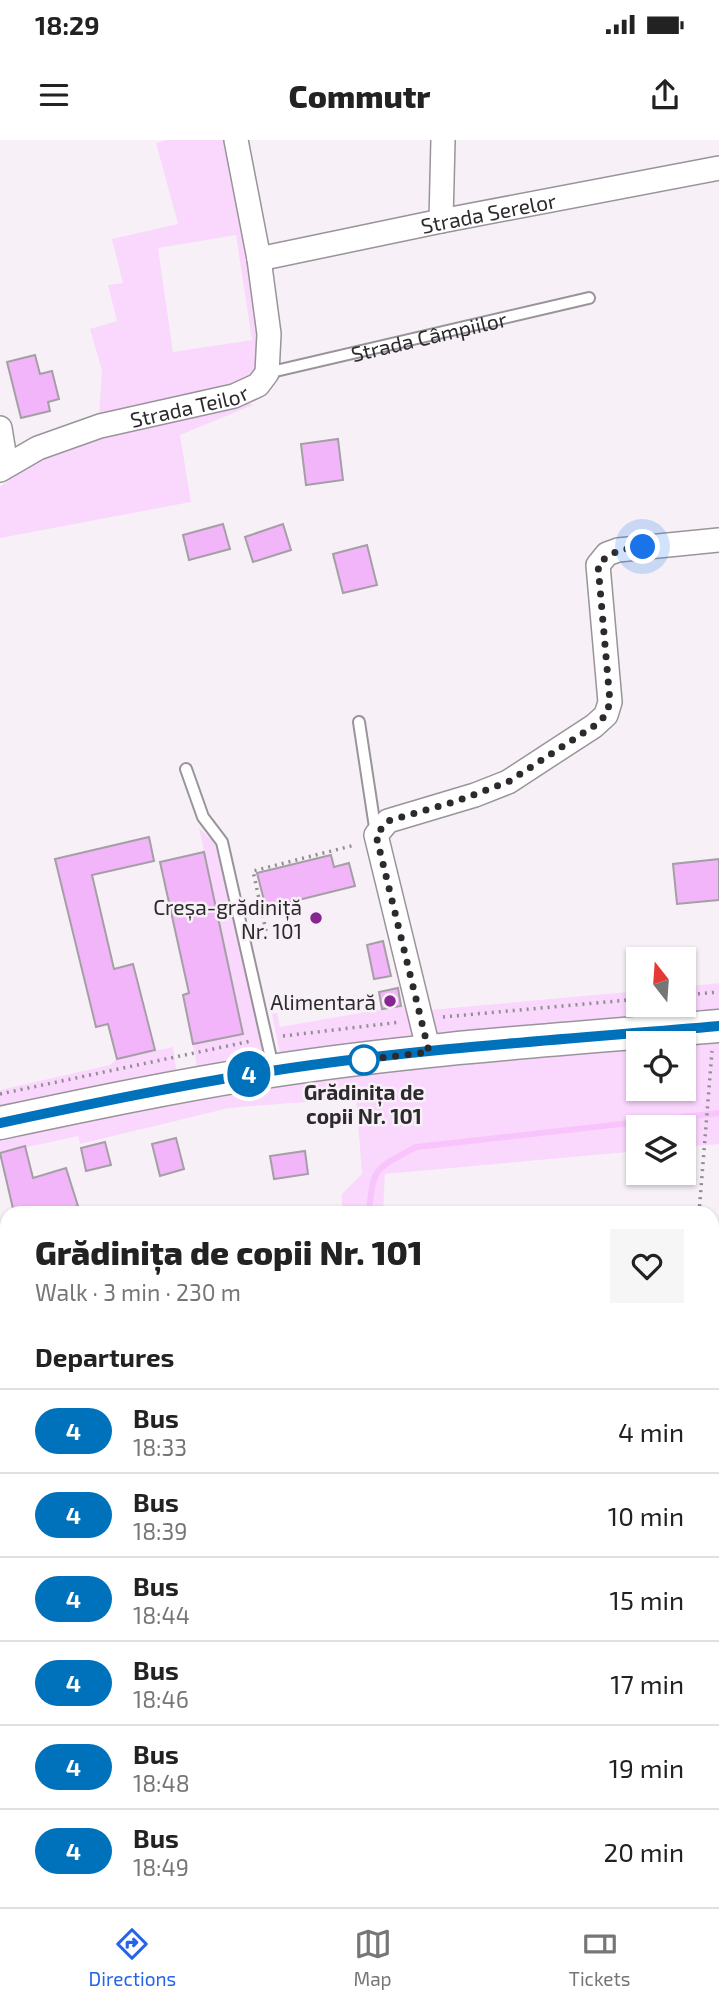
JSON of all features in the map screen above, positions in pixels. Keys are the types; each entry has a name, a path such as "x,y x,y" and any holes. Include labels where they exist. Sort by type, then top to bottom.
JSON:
{"main road":[{"path":"0,1123 185,1084 274,1070 429,1052 716,1026"}],"street":[{"name":"Strada Teilor","path":"3,468 38,447 100,426 234,396 258,385 267,373 269,334 236,140"},
{"path":"441,221 443,140"},
{"name":"Strada Serelor","path":"258,260 441,221 719,168"},
{"path":"0,428 3,468"},
{"path":"429,1052 376,835 388,821 508,782 594,726 606,715 610,702 598,565 607,555 618,550 719,540"}],"lane":[{"name":"Strada Câmpiilor","path":"267,373 589,298"},
{"path":"359,722 376,835"},
{"path":"186,769 203,817 222,842 274,1070"}],"path":[{"path":"266,932 253,871 349,848 376,835"},
{"path":"696,994 719,992"},
{"path":"700,1206 716,1026"}],"shaded area":[{"path":"166,140 228,140 263,339 256,373 243,385 99,416 102,371 90,329 117,321 108,285 123,283 112,239 178,224 156,143","holes":["236,235 252,340 173,352 158,248"]},
{"path":"247,401 253,405 180,435 191,502 0,538 0,487 22,469 87,440"},
{"path":"199,828 215,843 268,1061 198,1074 193,1044 243,1033"},
{"path":"719,983 719,1015 696,1017 696,986"},
{"path":"626,992 626,1017 696,1017 438,1039 429,1010"},
{"path":"406,1005 416,1042 281,1059 272,1014 277,1013 280,1027"},
{"path":"719,1039 719,1144 696,1146 696,1115 626,1115 626,1152 385,1174 383,1206 342,1206 342,1194 362,1174 356,1098 229,1108 80,1144 78,1136 0,1153 0,1130 275,1079 626,1047 626,1101 696,1101 696,1042"},
{"path":"173,1047 177,1075 0,1111 0,1090 110,1065 117,1059"}],"building":[{"path":"35,355 40,374 52,371 59,399 48,402 50,411 21,418 7,362"},
{"path":"338,439 343,480 306,485 301,444"},
{"path":"223,524 230,549 189,560 183,535"},
{"path":"283,524 291,550 253,562 245,537"},
{"path":"367,545 377,585 343,593 333,554"},
{"path":"149,837 154,861 92,875 114,969 133,964 155,1050 117,1059 108,1024 96,1027 55,859"},
{"path":"204,852 243,1034 193,1044 183,995 189,993 160,862"},
{"path":"331,855 334,867 349,863 355,886 266,908 257,873"},
{"path":"719,859 719,900 677,904 673,864"},
{"path":"383,941 391,976 374,979 367,945"},
{"path":"398,988 401,1006 382,1009 379,992"},
{"path":"176,1138 184,1169 160,1176 152,1144"},
{"path":"105,1142 111,1165 86,1171 81,1148"},
{"path":"25,1146 33,1178 66,1168 78,1206 12,1206 0,1153"},
{"path":"305,1151 308,1174 274,1179 270,1156"}],"waterway":[{"path":"370,1206 372,1186 379,1170 416,1147 719,1113"}],"bus line":[{"name":"4","path":"0,1123 185,1084 274,1070 429,1052 719,1026"}],"place":[{"name":"Creșa-grădiniță Nr. 101","path":"316,918"},
{"name":"Alimentară","path":"390,1001"},
{"name":"Grădinița de copii Nr. 101","path":"364,1060"}],"route":[{"path":"364,1060 361,1060 429,1052 376,835 388,821 400,816 454,802 508,782 594,726 606,715 610,702 598,565 607,555 618,550 643,547"}]}
